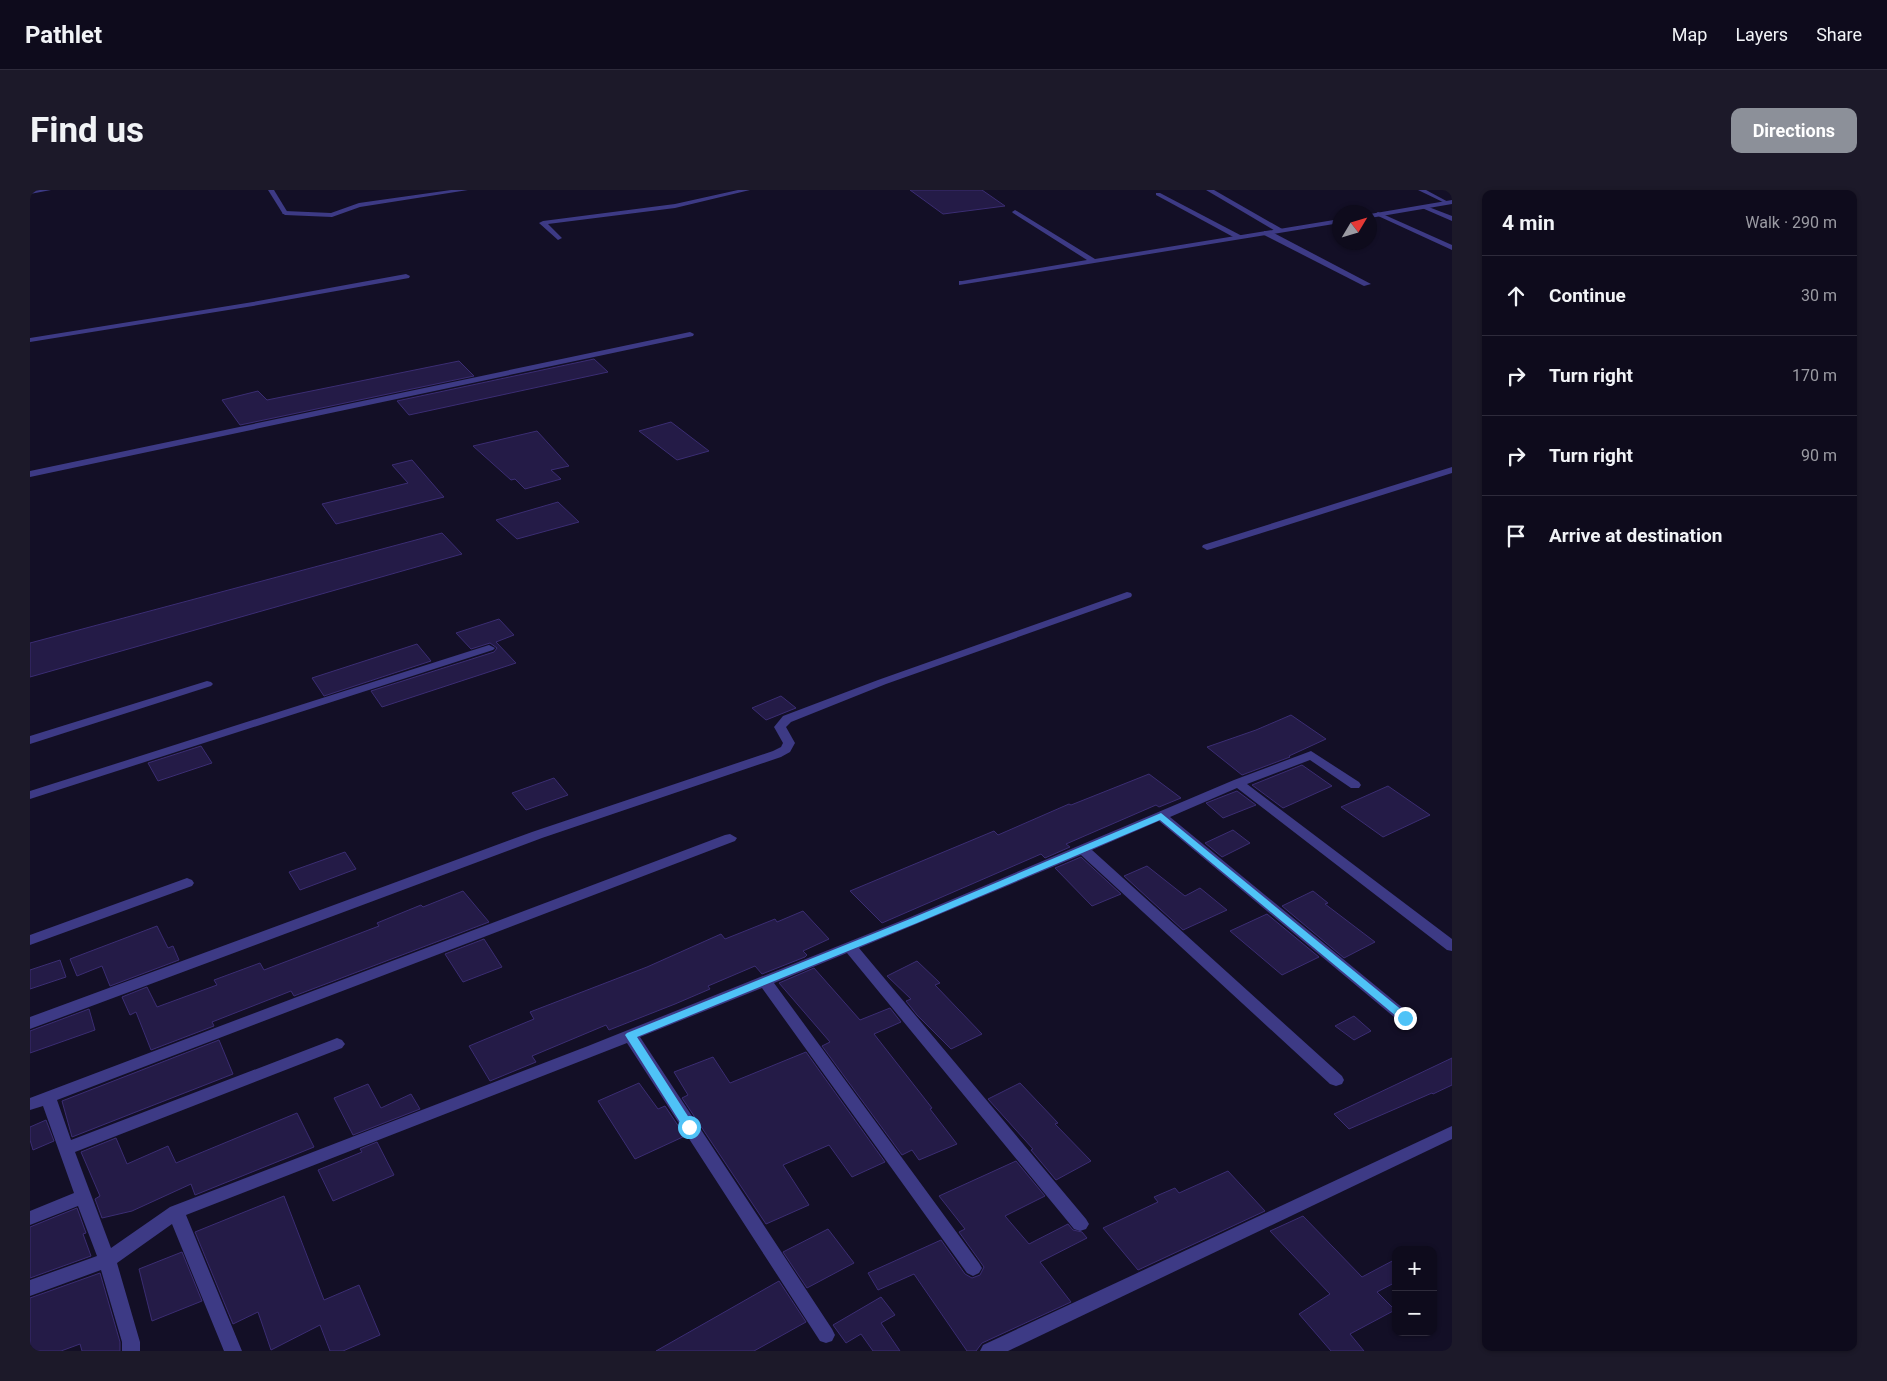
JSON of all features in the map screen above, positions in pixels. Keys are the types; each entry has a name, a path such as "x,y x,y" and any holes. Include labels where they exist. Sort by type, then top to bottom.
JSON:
{"street":[{"path":"30,192 48,190"},
{"path":"271,190 285,213 332,215 360,205 465,190"},
{"path":"558,238 543,223 675,206 747,190"},
{"path":"1209,190 1280,230"},
{"path":"1421,190 1450,202"},
{"path":"1158,194 1240,237"},
{"path":"1378,214 1450,202"},
{"path":"1424,207 1452,219"},
{"path":"1015,212 1094,261"},
{"path":"1378,214 1452,248"},
{"path":"962,283 1332,222"},
{"path":"1267,233 1367,284"},
{"path":"30,340 406,276"},
{"path":"30,474 690,334"},
{"path":"1207,547 1452,470"},
{"path":"30,1023 537,835 777,754 786,749 789,743 780,727 787,719 882,682 1127,595"},
{"path":"30,795 489,648"},
{"path":"30,740 207,684"},
{"path":"30,1288 107,1260 176,1212 850,947 1238,783 1311,755 1355,785"},
{"path":"1238,783 1452,946"},
{"path":"1161,816 1405,1018"},
{"path":"30,1104 730,838"},
{"path":"1083,849 1336,1080"},
{"path":"30,940 187,883"},
{"path":"850,947 1080,1224"},
{"path":"765,981 973,1268"},
{"path":"630,1035 826,1335"},
{"path":"66,1149 337,1044"},
{"path":"48,1097 107,1260 131,1342 131,1351"},
{"path":"989,1351 1452,1132"},
{"path":"30,1218 83,1197"},
{"path":"176,1212 232,1351"}],"building":[{"path":"910,190 982,190 1005,206 943,214"},
{"path":"594,359 608,372 409,415 397,401"},
{"path":"459,361 474,376 240,425 222,400 258,391 267,400"},
{"path":"671,422 709,451 677,460 639,431"},
{"path":"537,431 569,466 551,470 561,479 525,489 515,479 511,480 473,446"},
{"path":"412,460 444,497 336,524 322,504 408,483 392,465"},
{"path":"558,502 579,522 517,539 496,520"},
{"path":"442,533 462,554 30,677 30,643"},
{"path":"499,619 514,635 496,642 516,663 382,707 371,691 494,652 497,648 490,643 471,649 456,633"},
{"path":"417,644 431,661 324,696 312,678"},
{"path":"781,696 796,708 766,720 752,708"},
{"path":"1291,715 1326,739 1290,757 1242,775 1207,747 1256,730"},
{"path":"201,746 212,763 158,781 148,763"},
{"path":"1302,765 1332,786 1283,808 1252,785"},
{"path":"1149,774 1181,798 1159,807 1156,805 1066,844 1070,847 1045,858 1041,854 882,923 850,891 994,831 998,835 1069,804 1071,805"},
{"path":"554,778 568,795 526,810 512,793"},
{"path":"1388,786 1430,815 1383,837 1341,807"},
{"path":"1237,791 1256,805 1223,818 1206,803"},
{"path":"1233,830 1250,843 1222,857 1205,843"},
{"path":"345,852 356,869 300,890 289,872"},
{"path":"1081,857 1121,894 1092,906 1055,868"},
{"path":"1147,866 1185,896 1200,888 1227,910 1183,930 1124,876"},
{"path":"463,891 489,922 294,996 291,991 212,1022 214,1026 151,1050 136,1012 130,1015 122,997 147,987 157,1007 217,985 214,980 260,963 264,970 379,926 377,923 421,905 423,907"},
{"path":"1313,891 1328,903 1325,904 1375,942 1344,958 1282,906"},
{"path":"803,911 829,939 803,951 807,955 805,957 762,974 755,966 708,986 710,989 675,1004 609,1030 606,1025 532,1056 536,1062 490,1081 469,1046 534,1019 530,1012 647,967 721,934 725,939 775,919 777,922"},
{"path":"1267,914 1319,957 1282,975 1230,931"},
{"path":"157,926 168,948 173,946 179,960 110,986 102,966 77,976 70,959"},
{"path":"484,939 502,967 463,982 445,954"},
{"path":"60,960 66,977 30,989 30,970"},
{"path":"917,961 940,983 935,985 982,1034 951,1049 917,1015 906,1001 911,999 887,976"},
{"path":"814,968 860,1020 890,1008 901,1022 874,1034 932,1108 930,1109 957,1144 919,1160 912,1150 902,1155 822,1046 830,1042 779,983"},
{"path":"89,1009 95,1030 30,1053 30,1031"},
{"path":"1354,1016 1371,1031 1354,1040 1335,1026"},
{"path":"219,1040 233,1074 72,1137 62,1101"},
{"path":"806,1052 885,1162 852,1177 829,1145 783,1165 809,1205 766,1224 682,1098 688,1095 674,1072 713,1057 730,1083"},
{"path":"1452,1058 1452,1085 1349,1129 1334,1114"},
{"path":"639,1083 658,1109 665,1106 685,1136 635,1159 598,1101"},
{"path":"1020,1083 1058,1123 1055,1124 1091,1161 1056,1180 1031,1150 1033,1149 988,1099"},
{"path":"368,1084 381,1108 411,1094 420,1109 353,1135 334,1098"},
{"path":"297,1113 314,1147 195,1195 191,1184 132,1211 102,1218 95,1199 100,1196 81,1152 116,1138 127,1164 168,1146 176,1163"},
{"path":"46,1120 54,1141 33,1150 30,1140 30,1127"},
{"path":"377,1142 394,1175 333,1201 318,1170 362,1152 360,1149"},
{"path":"1016,1161 1045,1196 1005,1216 1029,1244 1068,1224 1073,1230 1082,1232 1087,1238 1040,1262 1071,1302 982,1343 976,1351 967,1351 914,1274 878,1290 868,1273 941,1240 965,1274 972,1278 980,1275 984,1267 959,1232 965,1229 939,1196"},
{"path":"1228,1171 1265,1211 1138,1270 1103,1228 1158,1202 1154,1197 1175,1188 1179,1193"},
{"path":"284,1196 324,1300 359,1285 380,1335 343,1351 330,1351 320,1325 271,1350 258,1312 233,1324 195,1232"},
{"path":"77,1208 86,1233 83,1234 91,1256 30,1278 30,1227"},
{"path":"1303,1216 1362,1277 1392,1261 1392,1284 1377,1292 1392,1307 1392,1312 1350,1334 1364,1351 1331,1351 1299,1314 1330,1294 1270,1231"},
{"path":"828,1229 854,1263 807,1288 783,1252"},
{"path":"182,1252 202,1301 152,1321 139,1269"},
{"path":"100,1273 120,1342 120,1351 82,1351 80,1344 61,1351 30,1351 30,1298"},
{"path":"779,1281 806,1322 754,1351 656,1351"},
{"path":"881,1297 895,1315 881,1323 900,1351 873,1351 861,1334 846,1343 833,1325"}],"route":[{"path":"689,1127 630,1035 913,921 1161,816 1405,1018"}]}
